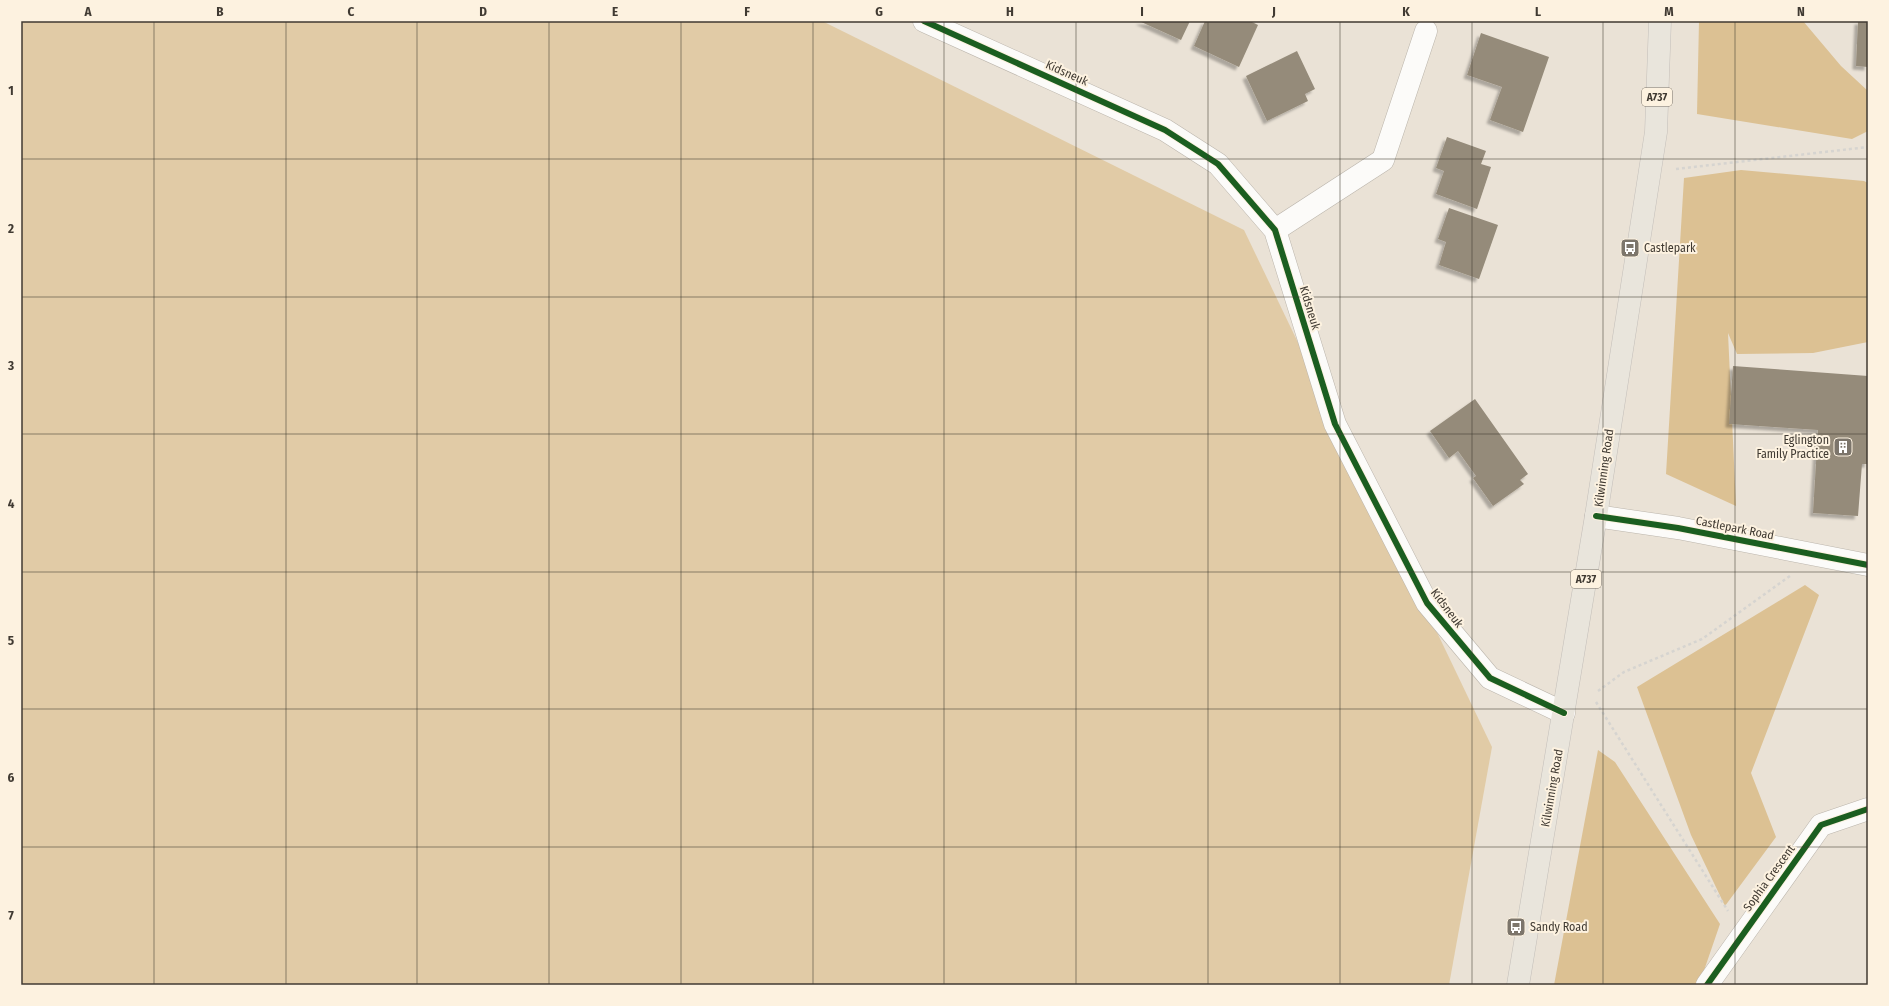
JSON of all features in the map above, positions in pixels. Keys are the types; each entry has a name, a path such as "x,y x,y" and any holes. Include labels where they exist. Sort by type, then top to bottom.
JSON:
{"main road":[{"name":"Kilwinning Road","path":"1518,985 1596,516 1656,132 1660,21"}],"street":[{"name":"Kidsneuk","path":"924,21 1165,130 1218,164 1275,230 1335,424 1427,603 1490,678 1564,713"},
{"path":"1275,230 1382,160 1426,31"},
{"name":"Castlepark Road","path":"1596,516 1678,528 1868,565"},
{"name":"Sophia Crescent","path":"1707,985 1821,825 1868,809"}],"path":[{"path":"1650,172 1868,147"},
{"path":"1598,691 1624,672 1702,639 1795,573"},
{"path":"1596,702 1743,933"}],"shaded area":[{"path":"21,21 822,21 1244,230 1492,747 1449,985 21,985"},
{"path":"1699,21 1803,21 1841,66 1868,91 1868,131 1852,139 1697,114"},
{"path":"1741,170 1864,181 1868,183 1868,342 1813,353 1737,354 1728,333 1736,506 1666,474 1684,178"},
{"path":"1805,585 1819,595 1751,773 1776,837 1725,906 1691,835 1637,687"},
{"path":"1598,750 1615,762 1720,924 1699,985 1554,985"}],"building":[{"path":"1139,21 1190,21 1181,40"},
{"path":"1205,21 1250,21 1258,25 1239,67 1194,46"},
{"path":"1858,21 1868,21 1868,67 1856,66"},
{"path":"1481,33 1549,57 1523,132 1490,120 1502,87 1467,75"},
{"path":"1297,51 1315,89 1305,94 1308,101 1267,121 1246,76"},
{"path":"1447,137 1486,151 1481,164 1491,167 1477,209 1436,194 1444,171 1436,168"},
{"path":"1449,208 1498,225 1479,279 1439,265 1446,242 1438,239"},
{"name":"Eglington Family Practice","path":"1733,366 1868,376 1868,464 1862,464 1858,516 1813,513 1818,430 1729,424"},
{"path":"1475,399 1528,474 1520,480 1524,484 1493,506 1473,478 1476,476 1458,451 1449,458 1430,431"}],"cycle path":[{"path":"924,21 1165,130 1218,164 1275,230 1335,424 1427,603 1490,678 1564,713"},
{"path":"1596,516 1678,528 1868,565"},
{"path":"1707,985 1821,825 1868,809"}],"place":[{"name":"Castlepark","path":"1630,248"},
{"name":"Eglington Family Practice","path":"1843,447"},
{"name":"Sandy Road","path":"1516,927"}]}
